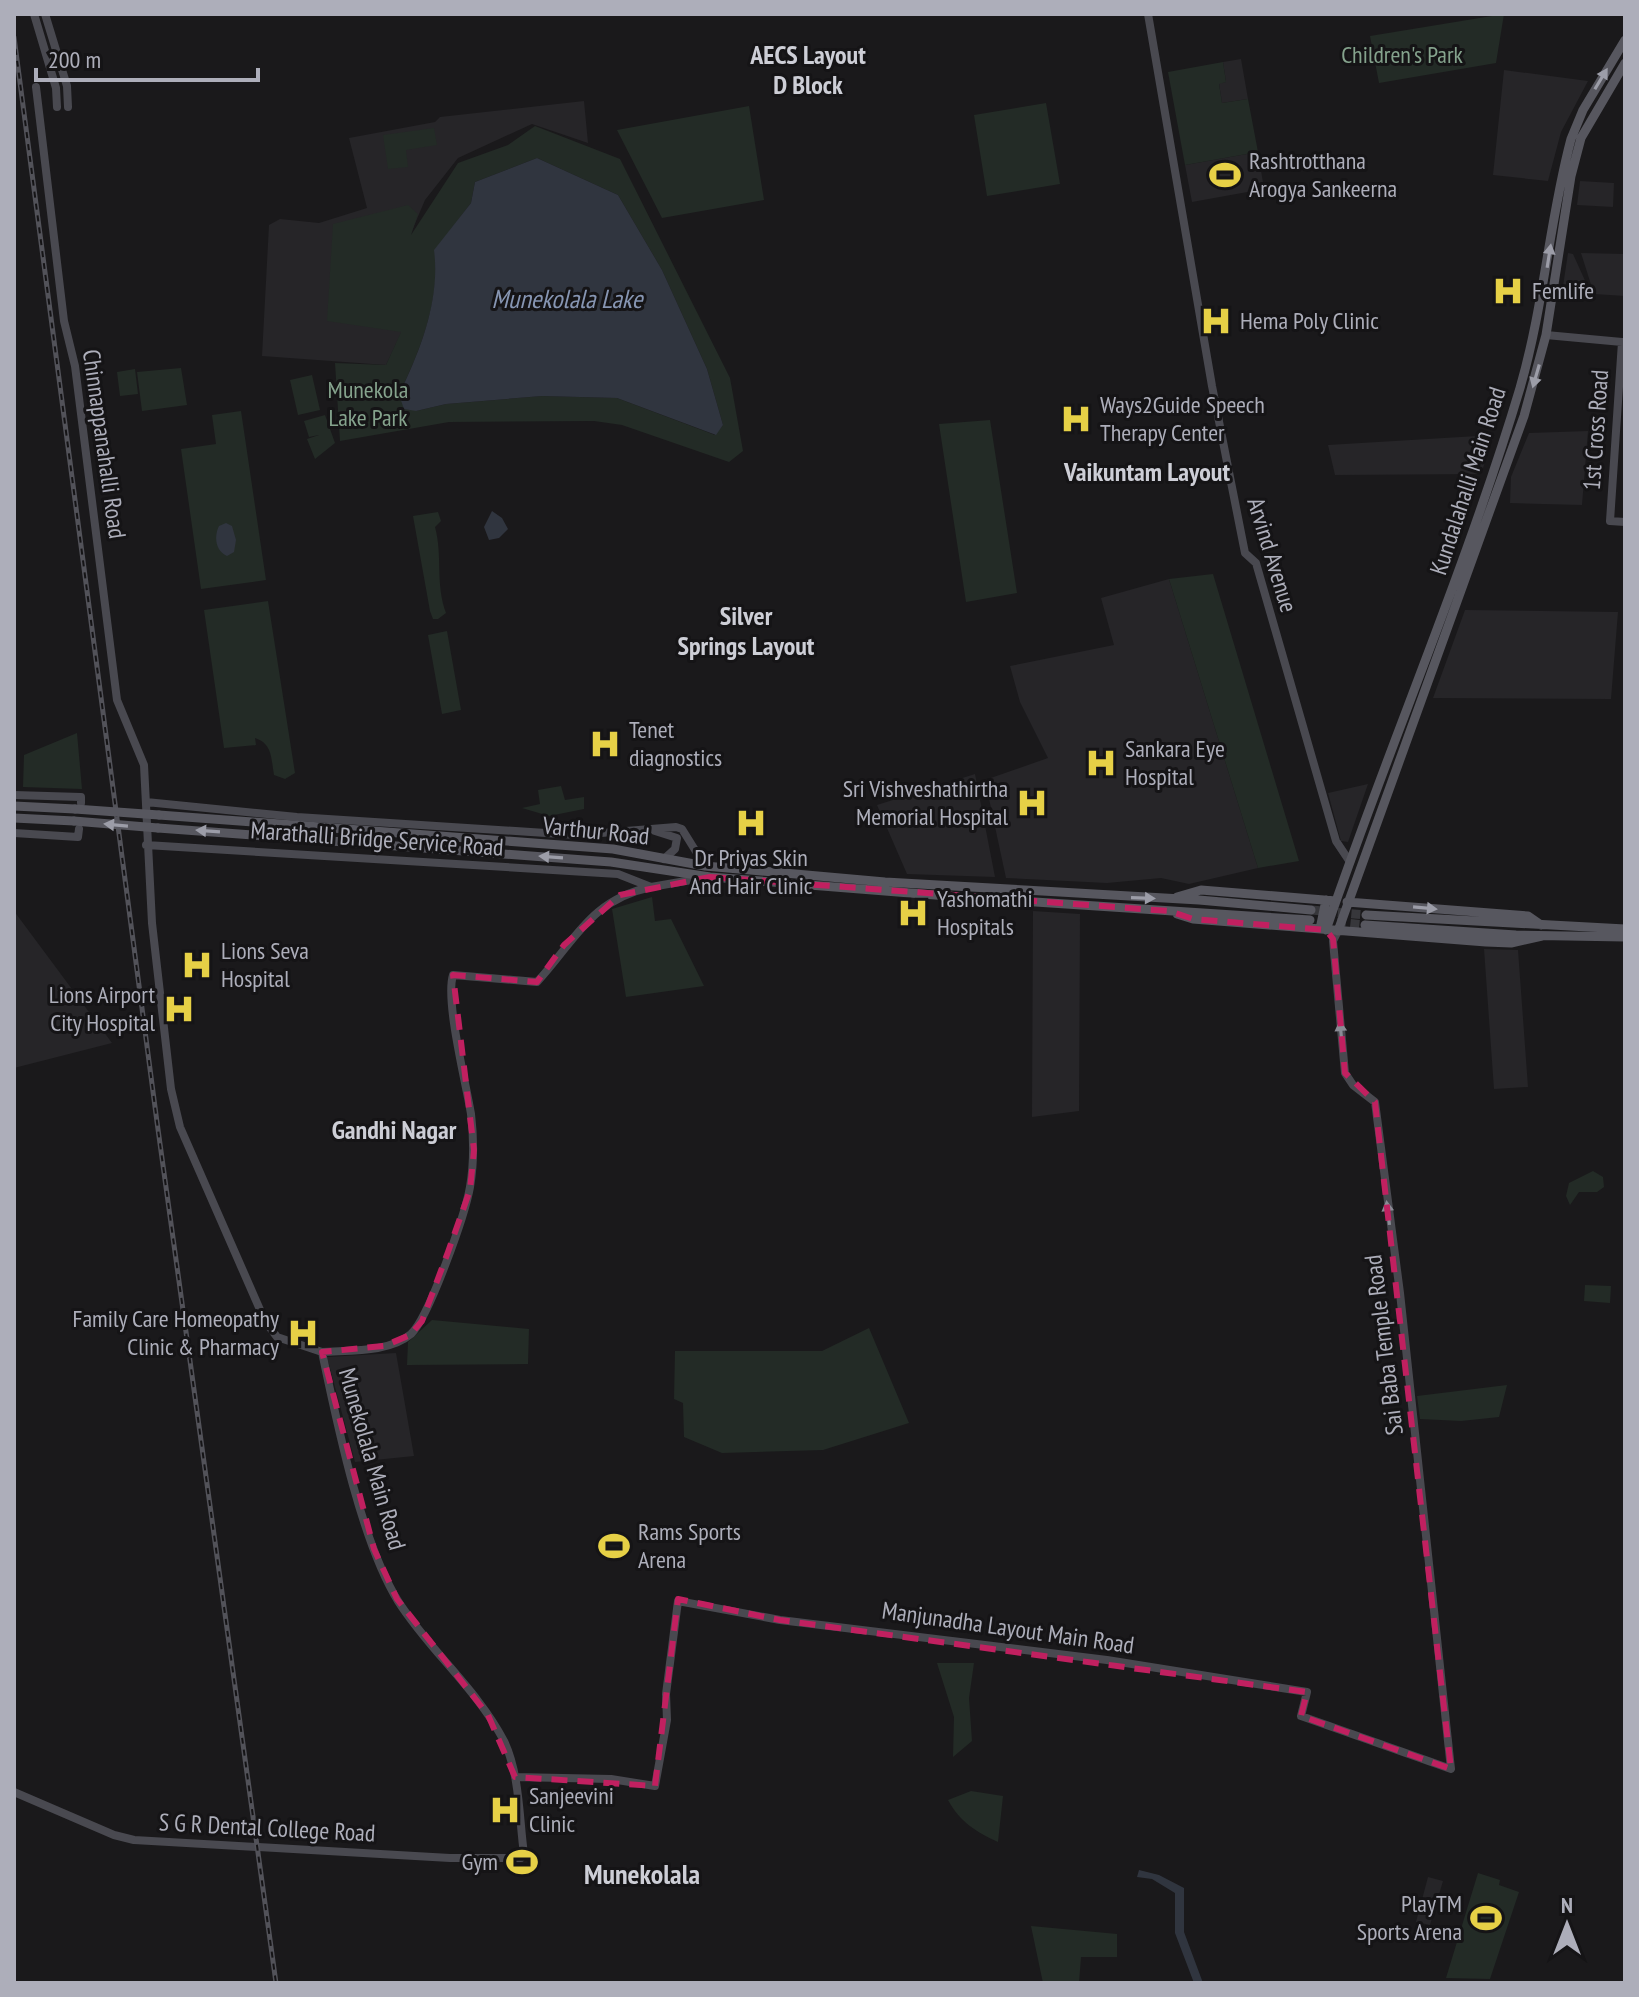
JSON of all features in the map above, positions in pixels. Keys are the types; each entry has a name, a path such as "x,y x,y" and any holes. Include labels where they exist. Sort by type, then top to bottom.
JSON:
{"main road":[{"name":"Kundalahalli Main Road","path":"1323,930 1331,900 1350,862 1461,570 1521,387 1535,333 1571,139 1583,110 1625,40"},
{"name":"Kundalahalli Main Road","path":"1335,935 1505,475 1546,335 1571,176 1581,138 1625,63"},
{"name":"Varthur Road","path":"14,806 79,803 159,815 613,849 705,866 885,882 1174,899"},
{"name":"Varthur Road","path":"14,818 77,829 158,828 639,865 710,877 1169,911"},
{"path":"1174,899 1201,890 1331,900"},
{"path":"1169,911 1310,915 1174,899"},
{"path":"1347,902 1528,916 1542,931"},
{"path":"1169,911 1193,919 1323,930 1335,935 1511,943 1542,931 1625,929"},
{"path":"1365,920 1625,937"}],"street":[{"path":"34,14 56,88 57,107"},
{"path":"45,14 67,86 68,107"},
{"name":"Arvind Avenue","path":"1148,14 1210,374 1245,553 1256,563 1336,841 1350,862"},
{"name":"Chinnappanahalli Road","path":"36,87 117,700 144,765 146,802"},
{"name":"1st Cross Road","path":"1546,335 1622,342 1610,521 1625,522"},
{"path":"14,795 79,803"},
{"name":"Marathalli Bridge Service Road","path":"146,802 489,831 591,835 679,828 705,866"},
{"name":"Munekolala Main Road","path":"146,802 146,845 164,1048 180,1127 265,1321 277,1337 322,1352 374,1549 397,1599 488,1715 505,1743 515,1777 524,1854"},
{"path":"14,833 77,829"},
{"name":"Marathalli Bridge Service Road","path":"642,830 676,835 677,846 664,859"},
{"name":"Marathalli Bridge Service Road","path":"146,845 618,874 651,887 710,877"},
{"path":"322,1352 384,1346 410,1335 422,1321 470,1190 474,1150 455,1017 453,975 537,982 564,945 612,900 651,887 655,882 655,873 639,865"},
{"name":"Sai Baba Temple Road","path":"1301,1716 1451,1769 1418,1457 1375,1102 1353,1085 1345,1073 1335,935"},
{"name":"Manjunadha Layout Main Road","path":"515,1777 611,1779 655,1786 667,1720 666,1694 678,1601 767,1618 932,1636 1307,1692 1301,1716"},
{"name":"S G R Dental College Road","path":"14,1792 114,1835 134,1840 450,1858 521,1858 524,1854"}],"highlighted area":[{"path":"710,877 1169,911 1193,919 1326,930 1333,939 1345,1073 1375,1102 1451,1769 1301,1716 1307,1692 780,1620 678,1599 655,1786 515,1777 488,1715 397,1599 374,1549 322,1352 384,1346 410,1335 422,1321 470,1190 474,1150 453,975 537,982 564,945 620,895"}],"shaded area":[{"path":"1241,59 1248,99 1222,103 1219,83 1226,82 1223,62"},
{"path":"1504,70 1588,81 1561,132 1548,181 1493,175"},
{"path":"584,101 588,143 532,124 458,158 425,200 408,240 402,331 386,365 262,356 269,225 280,219 319,223 367,208 349,138 435,122 440,117"},
{"name":"Rashtrotthana Arogya Sankeerna","path":"1258,152 1264,189 1192,202 1185,165"},
{"path":"1580,181 1614,183 1613,207 1577,205"},
{"path":"1568,253 1573,254 1592,296 1562,293"},
{"path":"1581,253 1625,254 1625,296 1594,294"},
{"path":"1588,431 1582,505 1510,503 1511,477 1529,433"},
{"path":"1494,435 1481,474 1335,475 1328,445"},
{"path":"1169,579 1258,868 1189,884 1161,878 1107,883 1006,878 985,780 1048,758 1020,702 1010,666 1114,645 1101,598"},
{"path":"1465,610 1618,612 1611,699 1433,698"},
{"path":"975,774 995,877 907,874 877,805"},
{"path":"1368,784 1348,842 1341,841 1328,793"},
{"path":"14,911 112,1043 14,1068"},
{"path":"1033,911 1080,914 1079,1111 1032,1117"},
{"path":"1484,949 1518,950 1528,1087 1494,1089"},
{"path":"396,1353 414,1456 355,1462 327,1357"},
{"path":"1428,1877 1443,1881 1430,1925 1416,1922"}],"green space":[{"name":"Children's Park","path":"1504,14 1496,63 1379,83 1370,36"},
{"path":"1223,62 1226,82 1219,84 1222,103 1248,99 1258,152 1185,165 1168,72"},
{"path":"1046,103 1060,184 987,196 974,115"},
{"path":"749,106 764,200 662,218 617,130"},
{"name":"Munekola Lake Park","path":"535,126 620,159 730,378 743,451 729,462 622,425 594,421 449,422 340,441 335,363 386,365 401,332 327,321 333,224 408,205 418,214 411,235 458,163 508,145","holes":["537,158 618,195 662,270 707,369 723,425 715,435 617,398 542,396 446,404 416,411 397,389 403,386 428,320 435,285 435,250 471,203 475,182"]},
{"path":"434,128 437,145 406,150 408,167 388,169 383,135"},
{"path":"181,368 187,405 142,411 137,372"},
{"path":"135,369 138,394 120,396 117,372"},
{"path":"312,375 320,410 298,415 290,380"},
{"path":"241,411 266,580 201,589 181,449 216,444 212,415"},
{"path":"325,415 335,443 315,459 307,439 319,435 309,437 304,421"},
{"path":"990,420 1017,593 966,602 939,424"},
{"path":"438,512 441,521 435,527 446,613 433,619 413,516"},
{"path":"1213,574 1299,861 1258,868 1169,579"},
{"path":"268,601 295,773 285,779 274,775 270,753 261,741 255,738 256,745 224,748 204,610"},
{"path":"447,631 461,710 442,714 428,635"},
{"path":"77,733 82,789 23,787 24,755"},
{"path":"561,786 565,800 584,797 584,809 549,816 522,808 540,804 538,790"},
{"path":"652,897 655,921 671,919 704,986 626,997 612,909"},
{"path":"1593,1171 1603,1177 1604,1187 1597,1192 1579,1192 1570,1205 1566,1196 1569,1183"},
{"path":"1585,1285 1611,1286 1610,1303 1584,1301"},
{"path":"432,1320 529,1329 528,1364 407,1365 408,1342"},
{"path":"869,1328 909,1423 823,1450 722,1453 684,1437 683,1403 674,1399 675,1351 822,1351"},
{"path":"1507,1385 1499,1417 1461,1421 1420,1419 1417,1396"},
{"path":"937,1663 974,1663 969,1698 972,1741 953,1757 954,1717"},
{"path":"971,1791 1003,1796 998,1842 969,1826 948,1800"},
{"name":"PlayTM Sports Arena","path":"1478,1873 1500,1880 1499,1885 1519,1892 1490,1979 1446,1978"},
{"path":"1031,1926 1117,1934 1117,1957 1081,1957 1079,1983 1043,1983"}],"water":[{"name":"Munekolala Lake","path":"537,158 618,195 662,270 707,369 723,425 716,435 617,398 542,396 446,404 416,411 404,409 397,389 403,386 428,320 434,285 434,250 471,203 475,182"},
{"path":"492,511 502,518 508,529 499,538 489,540 484,527"},
{"path":"226,523 232,526 236,540 234,552 227,556 220,551 216,539 219,526"},
{"path":"1139,1870 1159,1875 1184,1888 1184,1932 1203,1983 1194,1983 1175,1933 1175,1893 1152,1879 1137,1877"}],"tunnel":[{"path":"1311,910 1366,915"},
{"path":"1337,922 1365,925"}],"railway":[{"path":"14,37 157,1122 276,1983"}],"place":[{"name":"Rashtrotthana Arogya Sankeerna","path":"1225,175"},
{"name":"Femlife","path":"1508,291"},
{"name":"Hema Poly Clinic","path":"1216,321"},
{"name":"Ways2Guide Speech Therapy Center","path":"1076,419"},
{"name":"Tenet diagnostics","path":"605,744"},
{"name":"Sankara Eye Hospital","path":"1101,763"},
{"name":"Sri Vishveshathirtha Memorial Hospital","path":"1032,803"},
{"name":"Dr Priyas Skin And Hair Clinic","path":"751,823"},
{"name":"Yashomathi Hospitals","path":"913,913"},
{"name":"Lions Seva Hospital","path":"197,965"},
{"name":"Lions Airport City Hospital","path":"179,1009"},
{"name":"Family Care Homeopathy Clinic & Pharmacy","path":"303,1333"},
{"name":"Rams Sports Arena","path":"614,1546"},
{"name":"Sanjeevini Clinic","path":"505,1810"},
{"name":"Gym","path":"522,1862"},
{"name":"PlayTM Sports Arena","path":"1486,1918"}],"district":[{"name":"AECS Layout D Block","path":"808,70"},
{"name":"Vaikuntam Layout","path":"1147,472"},
{"name":"Silver Springs Layout","path":"746,631"},
{"name":"Gandhi Nagar","path":"394,1130"},
{"name":"Munekolala","path":"642,1874"}]}
